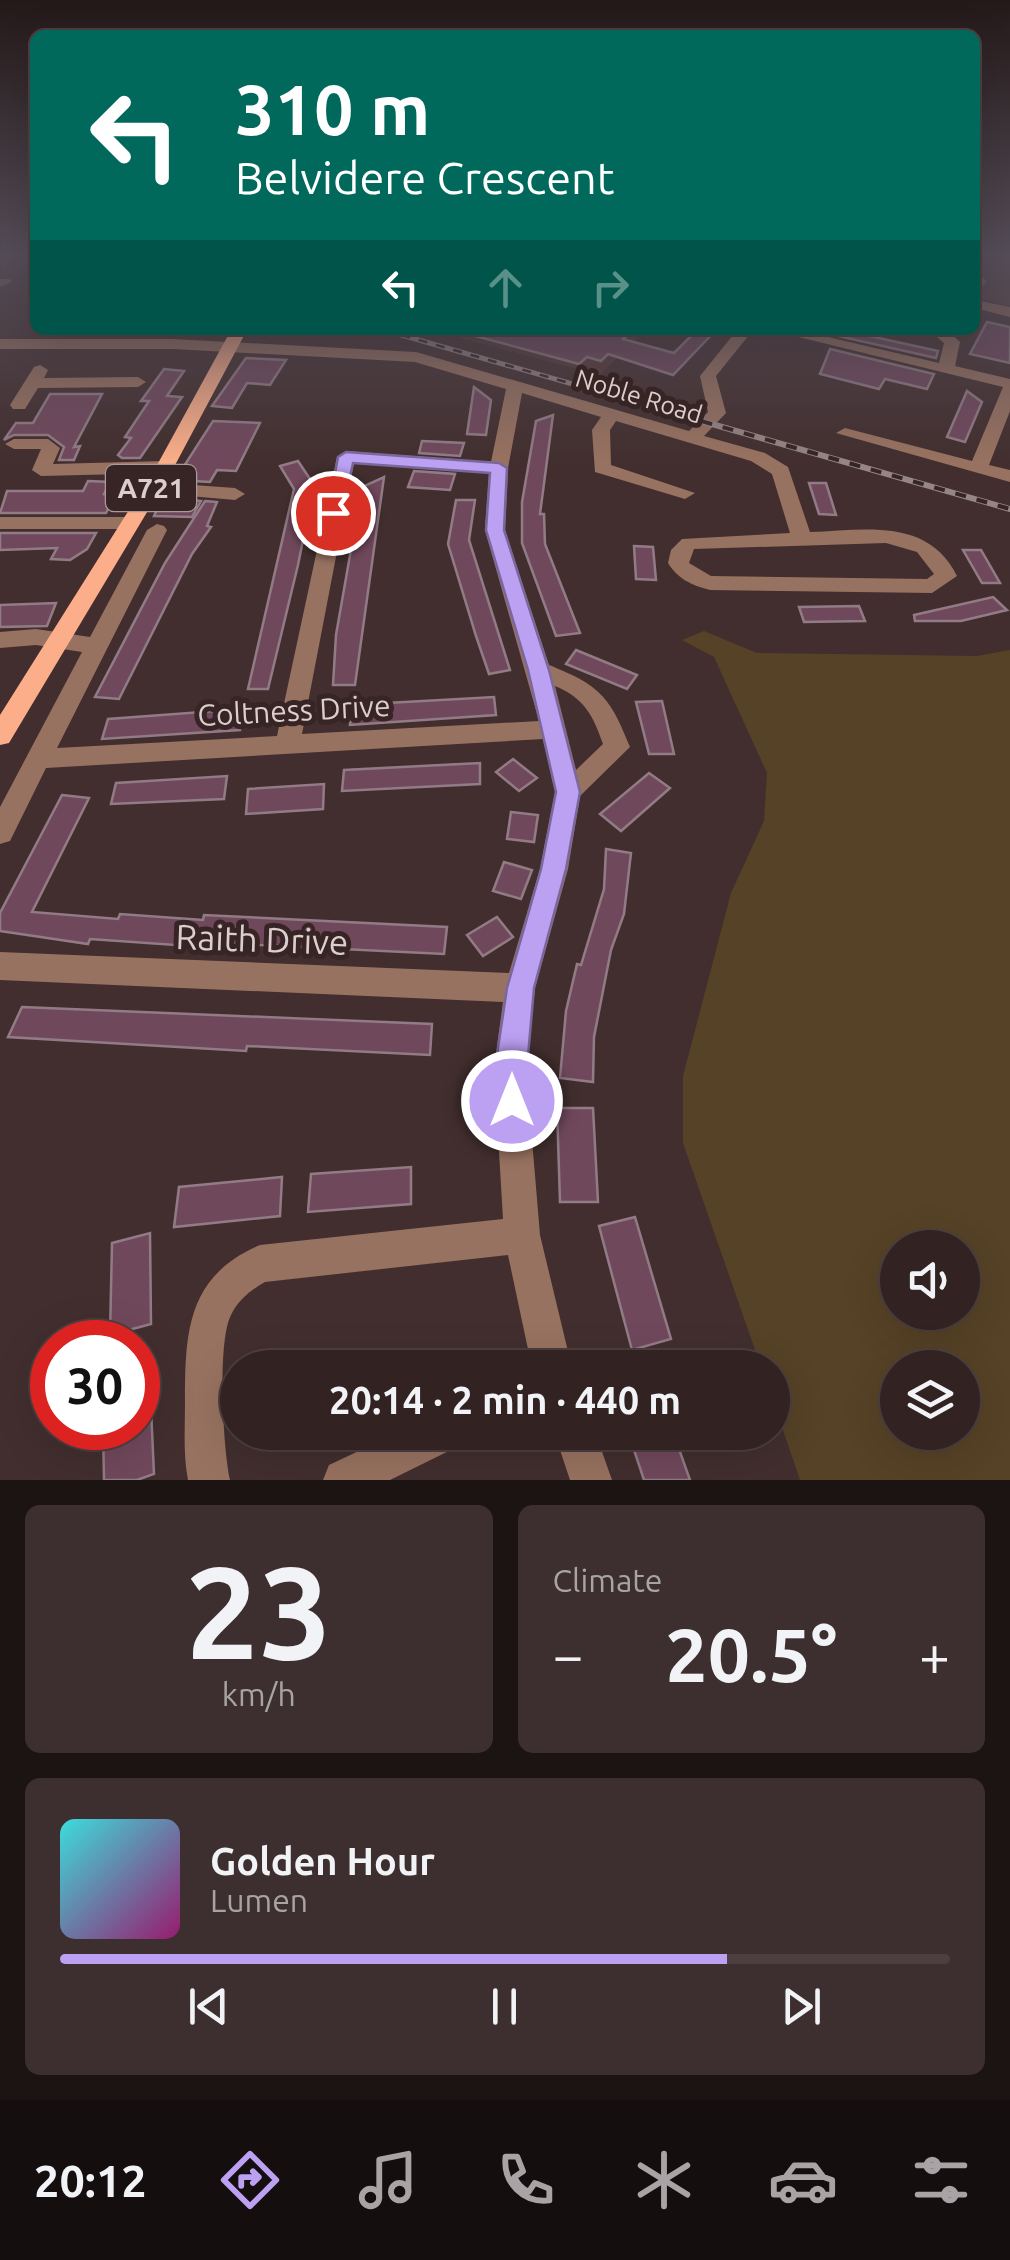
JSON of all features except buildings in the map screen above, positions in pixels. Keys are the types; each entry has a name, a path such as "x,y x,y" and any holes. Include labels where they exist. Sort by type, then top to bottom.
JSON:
{"main road":[{"name":"A721","path":"0,736 165,467 234,339"}],"street":[{"path":"692,438 717,413 708,376 742,335"},
{"path":"800,335 1010,386 979,467"},
{"path":"943,335 952,342 946,368"},
{"name":"Noble Road","path":"0,344 56,345 105,337 234,339 416,357 777,465 802,539"},
{"path":"20,405 56,345"},
{"path":"33,383 138,382"},
{"path":"515,385 499,468 495,530 539,670 568,792 554,869 520,988 510,1068 522,1234 548,1350"},
{"path":"610,414 602,430 602,468 685,493"},
{"path":"845,433 1010,476"},
{"path":"14,444 48,444 51,448 41,470 165,467"},
{"path":"288,744 346,457 499,468"},
{"path":"151,488 234,494"},
{"path":"0,523 129,523"},
{"path":"0,834 157,530"},
{"path":"802,539 907,539 932,549 946,576 932,586 710,584 680,571 677,562 682,548 689,543 802,539"},
{"path":"0,640 97,646"},
{"path":"539,670 588,690 600,700 617,747 568,792"},
{"name":"Coltness Drive","path":"38,759 553,729"},
{"name":"Raith Drive","path":"0,966 520,988"},
{"path":"209,1480 204,1328 222,1290 242,1272 260,1264 522,1234"},
{"path":"344,1480 407,1450"},
{"path":"581,1450 592,1480"}],"shaded area":[{"path":"449,335 641,335 600,375"},
{"path":"704,631 757,653 977,656 1010,650 1010,1480 800,1480 790,1450 790,1350 755,1350 683,1143 683,1076 731,893 764,821 767,773 714,657 682,640"}],"railway":[{"path":"401,335 646,405"},
{"path":"638,403 1010,509"}],"route":[{"path":"333,513 346,457 499,468 495,530 539,670 568,792 554,869 520,988 510,1068 512,1101"}]}
